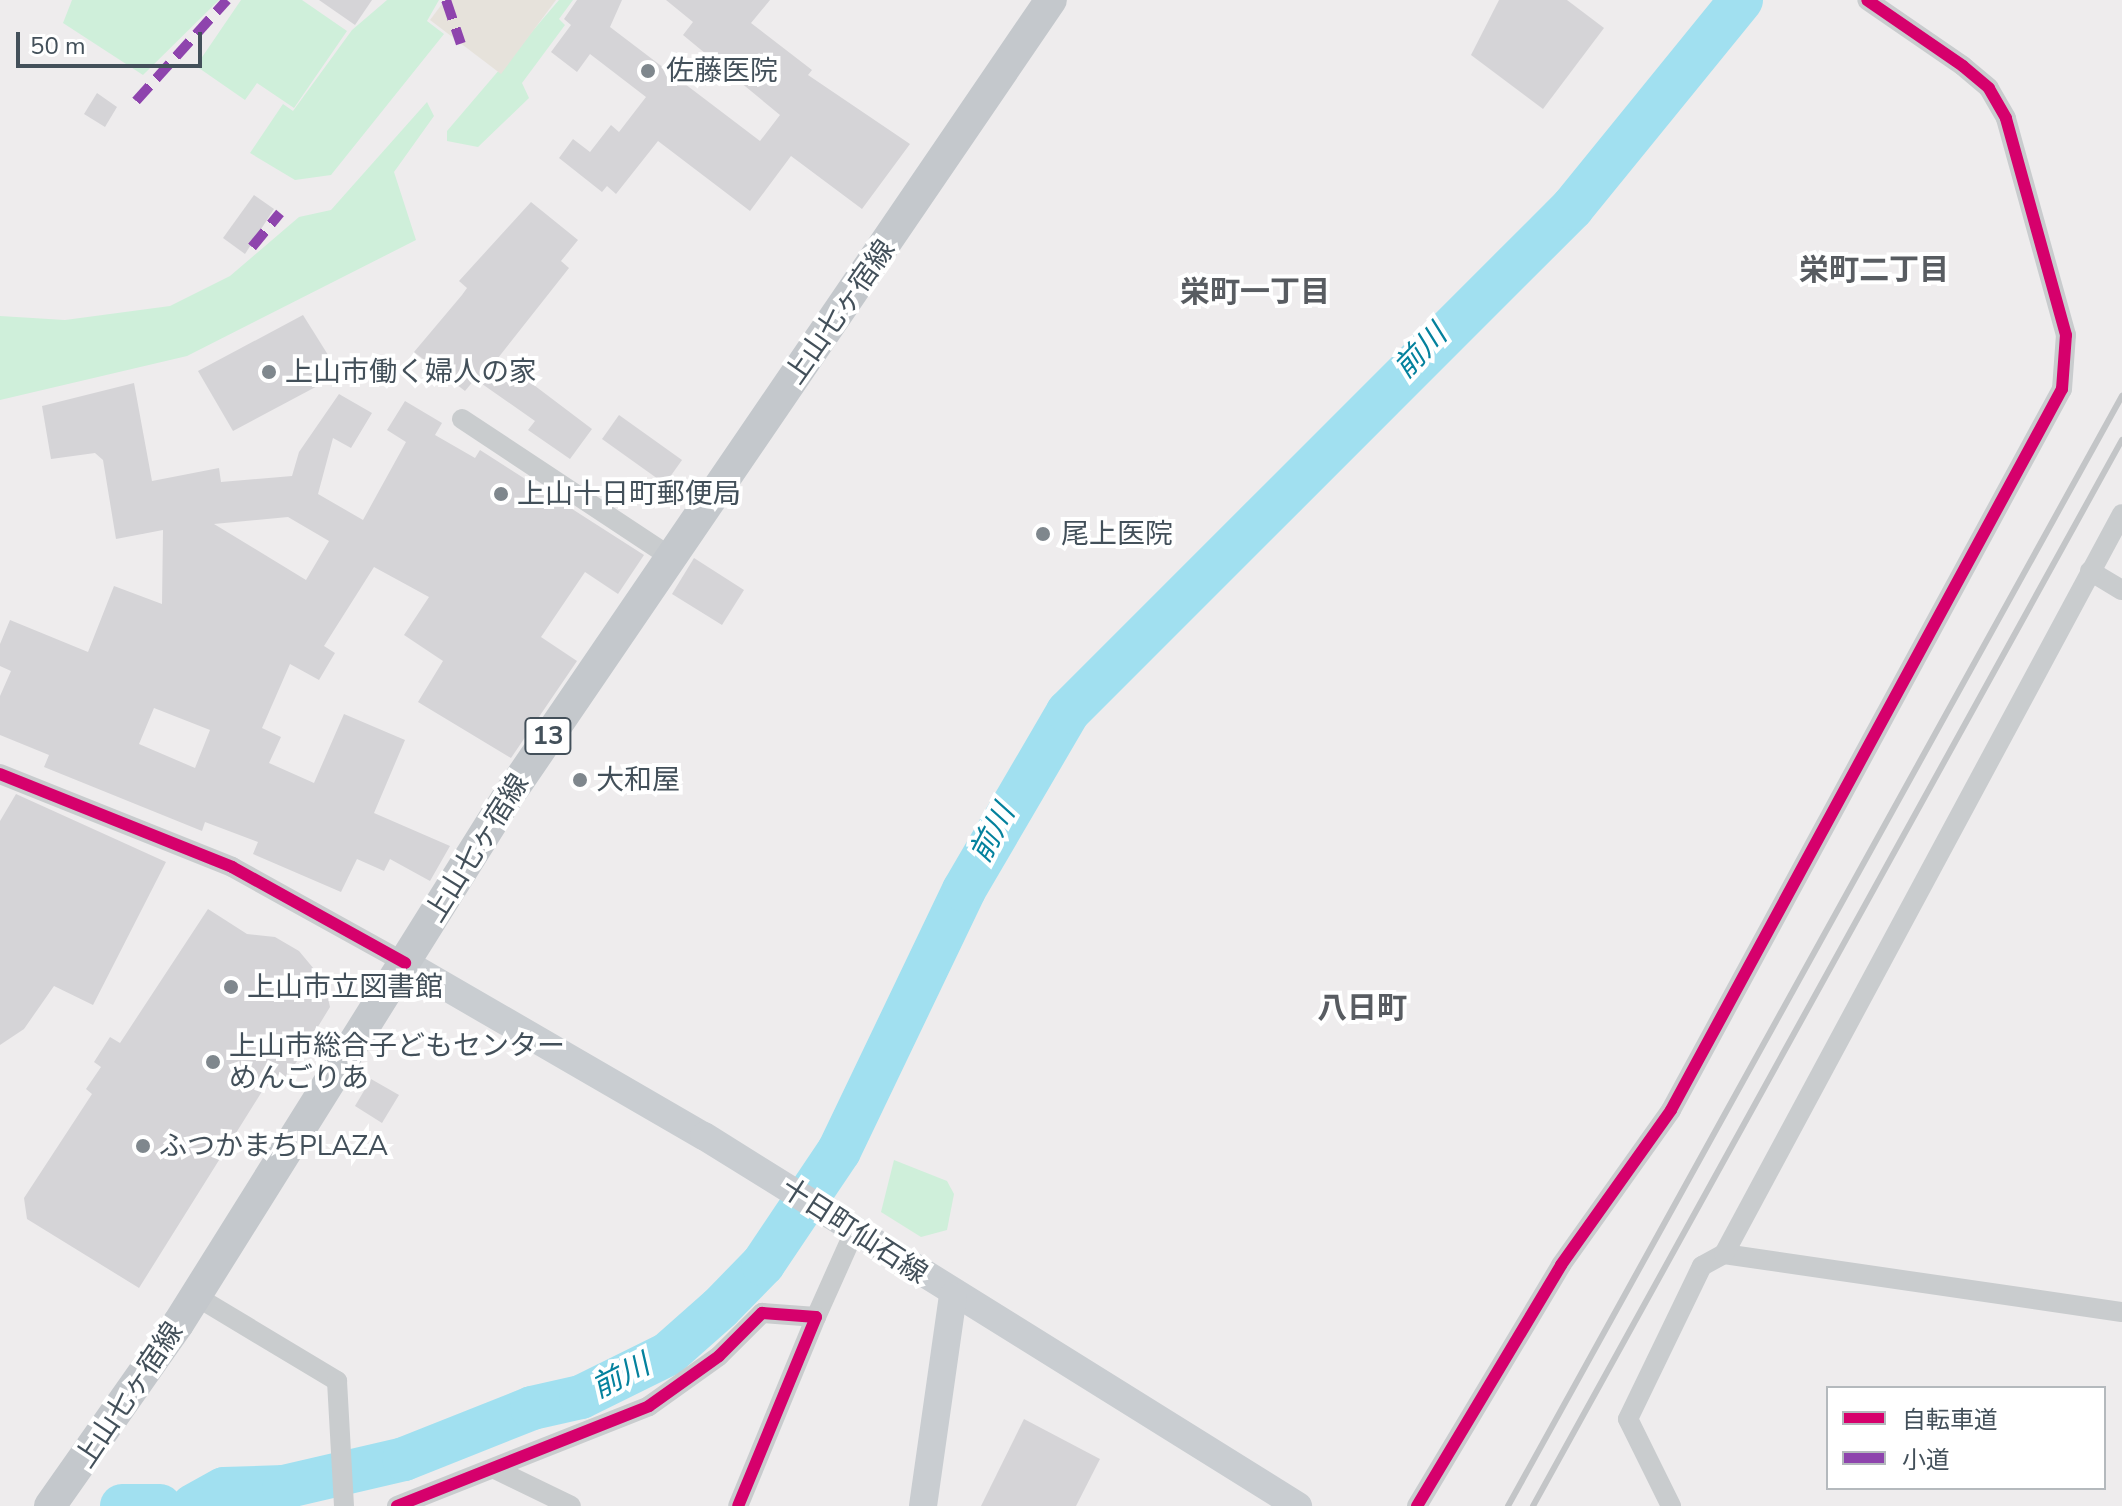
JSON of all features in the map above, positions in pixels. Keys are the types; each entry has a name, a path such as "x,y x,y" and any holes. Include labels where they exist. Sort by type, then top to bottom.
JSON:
{"main road":[{"name":"上山七ヶ宿線","path":"58,1496 194,1295 669,556 1051,0"},
{"name":"十日町仙石線","path":"405,963 756,1169 953,1296 1298,1506"},
{"path":"923,1506 953,1296"}],"street":[{"path":"1417,1506 1561,1265 1671,1110 2062,389 2066,335 2006,118 1989,88 1963,66 1867,0"},
{"path":"462,419 669,556"},
{"path":"1671,1506 1628,1419 1702,1266 1724,1254 2122,514"},
{"path":"2090,571 2122,590"},
{"path":"0,774 232,867 405,963"},
{"path":"738,1506 816,1317 845,1224"},
{"path":"1724,1254 2122,1312"},
{"path":"194,1295 328,1370 337,1381 344,1506"},
{"path":"397,1506 497,1470 649,1406 719,1356 762,1313 816,1317"},
{"path":"497,1470 571,1506"}],"green space":[{"path":"72,0 219,0 143,75 63,23"},
{"path":"241,0 302,0 347,31 294,108 257,83 245,100 196,66"},
{"path":"387,0 439,0 427,21 444,34 331,175 295,180 250,153 283,104 293,111 352,30"},
{"path":"559,0 573,0 559,19 565,25 522,83 529,98 478,147 447,141 447,131"},
{"path":"427,102 434,116 394,172 416,240 187,356 0,400 0,316 65,320 170,306 230,276 299,217 331,210"},
{"path":"894,1160 947,1181 954,1194 947,1230 921,1237 881,1212"}],"sand":[{"path":"445,0 556,0 501,74 430,20"}],"building":[{"path":"319,0 372,0 355,25"},
{"path":"577,0 622,0 610,27 760,141 780,115 683,35 693,22 666,0 770,0 751,23 812,70 808,75 910,144 862,209 791,156 750,211 658,141 616,194 607,186 602,192 559,158 573,139 590,152 611,125 619,132 646,97 590,54 577,72 551,52 571,25 564,19"},
{"path":"1499,0 1567,0 1604,28 1543,109 1471,55"},
{"path":"97,93 117,107 105,127 84,114"},
{"path":"254,195 274,209 245,254 223,238"},
{"path":"531,202 578,240 561,261 569,268 498,358 592,429 570,459 528,430 535,421 475,379 465,391 414,352 467,288 459,281"},
{"name":"上山市働く婦人の家","path":"303,315 340,374 233,431 198,371"},
{"path":"134,383 152,481 219,468 221,482 292,476 299,452 339,394 372,413 351,448 333,438 318,494 363,520 406,442 387,430 405,401 442,423 435,435 475,458 480,450 644,555 618,594 585,572 541,637 577,661 511,758 418,702 443,661 404,635 429,597 374,567 324,646 335,653 319,680 290,664 262,728 281,737 269,763 314,783 344,714 405,740 374,813 450,846 430,881 390,859 384,871 357,859 341,892 253,854 258,842 205,822 202,831 44,767 49,755 0,735 0,696 11,671 0,666 0,644 10,620 88,652 114,586 162,604 163,530 116,539 103,460 95,453 51,459 42,406","holes":["288,517 329,541 306,580 214,524","154,708 210,730 195,768 139,744"]},
{"path":"619,415 682,460 665,484 602,439"},
{"path":"694,558 744,590 722,625 672,594"},
{"path":"16,794 166,862 93,1005 54,986 24,1029 0,1045 0,821"},
{"name":"ふつかまちPLAZA","path":"208,909 247,934 275,937 299,951 324,981 330,1007 278,1092 266,1085 139,1288 27,1219 24,1198 92,1094 86,1089 101,1067 94,1062 110,1037 120,1043"},
{"path":"371,1079 399,1095 382,1123 355,1106"},
{"path":"1024,1419 1100,1459 1076,1506 981,1506"}],"waterway":[{"name":"前川","path":"193,1506 224,1489 284,1487 404,1459 532,1408 581,1397 668,1354 720,1308 763,1264 839,1151 964,890 1068,712 1572,208 1741,0"},
{"path":"122,1506 160,1506"}],"railway":[{"path":"1508,1506 2122,396"},
{"path":"1533,1506 2122,440"}],"marked path":[{"path":"136,101 227,0"},
{"path":"446,0 461,44"},
{"path":"252,247 280,213"}],"cycle path":[{"path":"1417,1506 1561,1265 1671,1110 2062,389 2066,335 2006,118 1989,88 1963,66 1867,0"},
{"path":"0,774 232,867 405,963"},
{"path":"397,1506 649,1406 719,1356 762,1313 816,1317 738,1506"}],"place":[{"name":"佐藤医院","path":"648,71"},
{"name":"上山市働く婦人の家","path":"269,372"},
{"name":"上山十日町郵便局","path":"501,494"},
{"name":"尾上医院","path":"1043,534"},
{"name":"大和屋","path":"580,780"},
{"name":"上山市立図書館","path":"231,987"},
{"name":"上山市総合子どもセンター めんごりあ","path":"213,1062"},
{"name":"ふつかまちPLAZA","path":"143,1146"}],"district":[{"name":"栄町二丁目","path":"1874,271"},
{"name":"栄町一丁目","path":"1255,293"},
{"name":"八日町","path":"1362,1009"}]}
